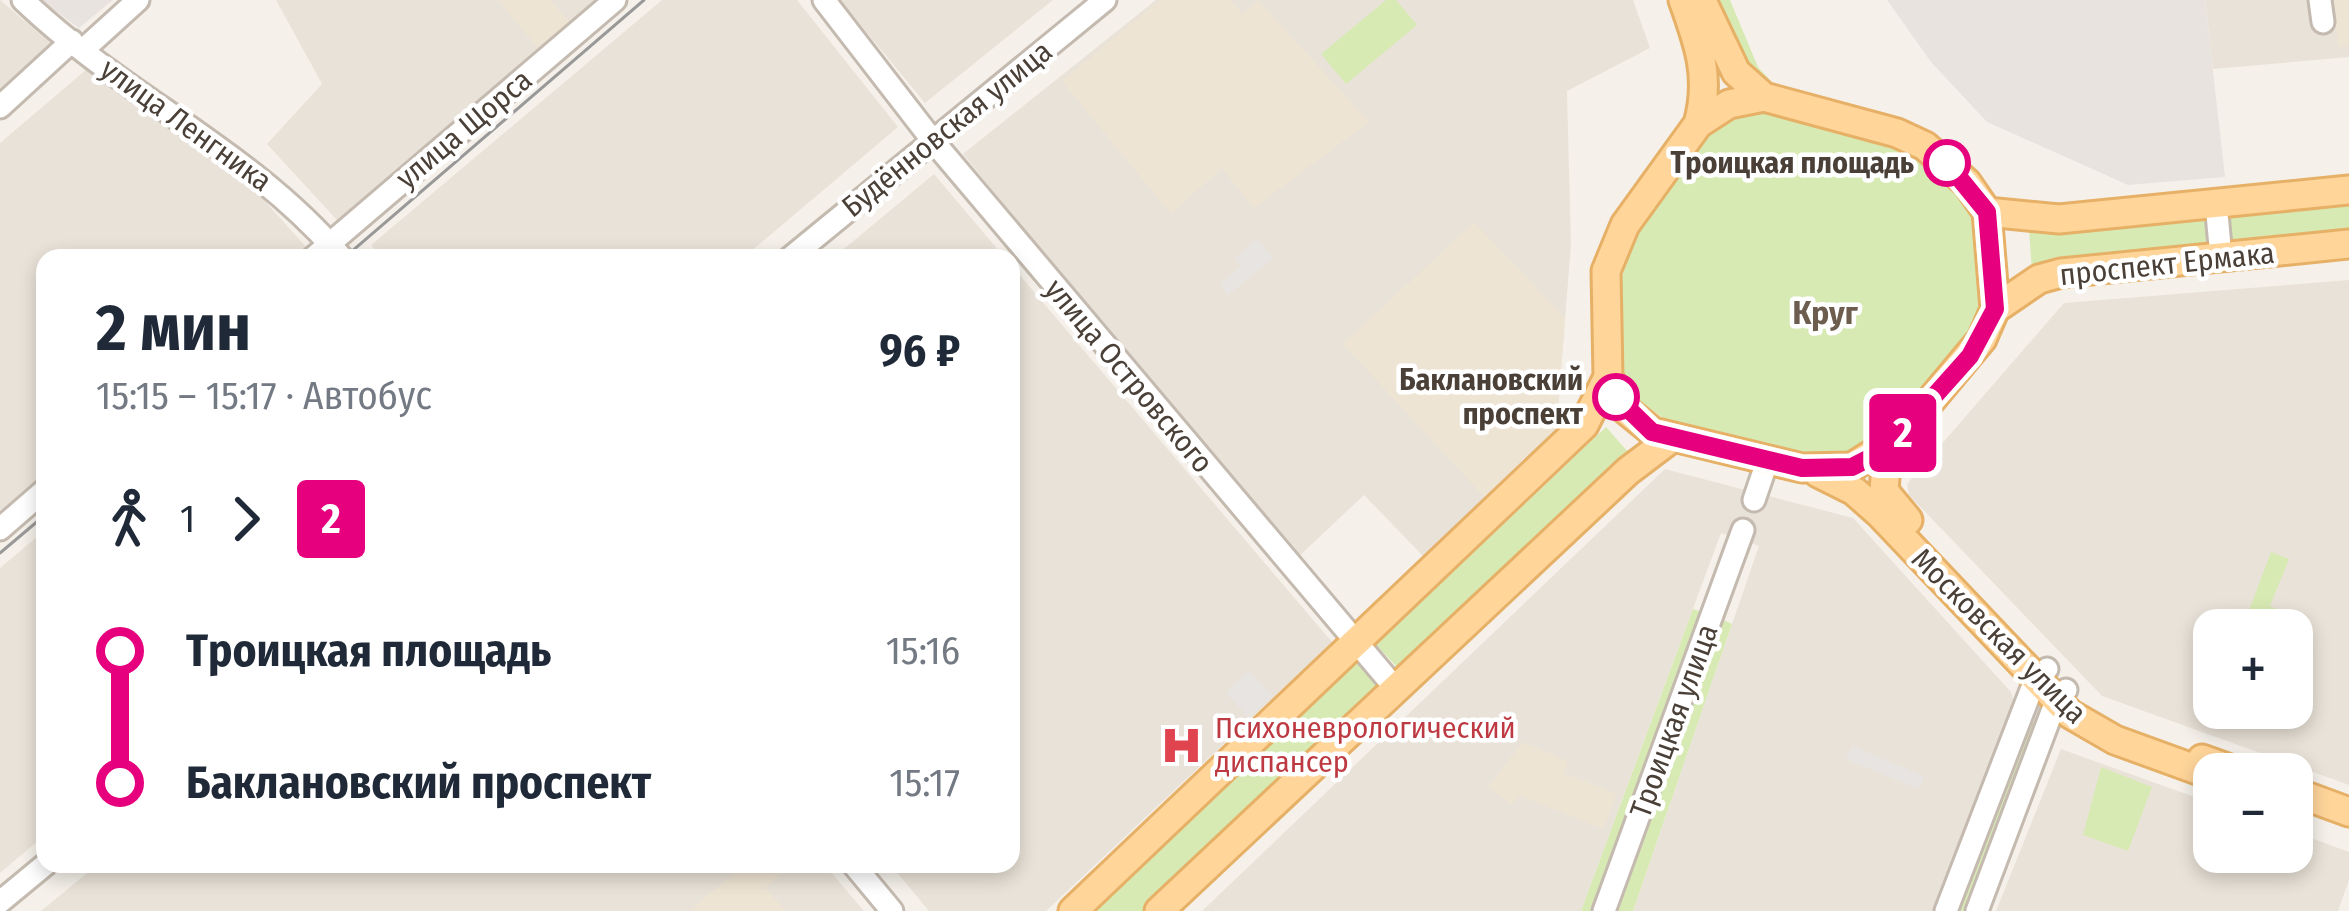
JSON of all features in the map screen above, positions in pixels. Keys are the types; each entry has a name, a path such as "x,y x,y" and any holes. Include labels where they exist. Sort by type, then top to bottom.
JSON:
{"main road":[{"path":"1683,0 1705,72 1698,124"},
{"path":"1702,0 1736,72 1764,97 1898,134 1925,146 1967,183 1987,212 1995,309 1970,356 1887,449 1852,467 1802,468 1672,436 1638,422 1616,397 1608,377 1605,288 1611,253 1625,225 1698,124 1729,104 1764,97"},
{"name":"проспект Ермака","path":"1987,212 2059,219 2349,190"},
{"name":"проспект Ермака","path":"1995,309 2039,279 2061,273 2349,244"},
{"path":"1073,911 1584,425 1608,377"},
{"path":"1159,911 1628,471 1672,436"},
{"name":"Московская улица","path":"1887,449 1881,477 1891,502 2061,696 2114,740 2193,768"},
{"name":"Московская улица","path":"1802,468 1842,483 1866,501 2041,674"},
{"name":"Московская улица","path":"2061,696 2119,729 2193,756"},
{"path":"2313,799 2349,812"},
{"path":"2313,811 2349,824"}],"street":[{"name":"улица Ленгника","path":"23,0 78,46 267,179 325,249"},
{"path":"0,107 138,0"},
{"name":"улица Щорса","path":"333,249 615,0"},
{"name":"улица Островского","path":"824,0 933,141 1396,689"},
{"name":"Будённовская улица","path":"801,249 1105,0"},
{"path":"2216,203 2221,257"},
{"path":"1754,500 1768,459"},
{"path":"0,529 36,498"},
{"name":"Троицкая улица","path":"1604,911 1743,530"},
{"path":"1946,911 2041,674"},
{"path":"1976,911 2061,696"},
{"path":"0,902 36,872"},
{"path":"860,873 892,911"}],"shaded area":[{"path":"0,0 53,45 0,90"},
{"path":"40,0 113,0 79,28"},
{"path":"276,0 601,0 337,220 267,144 322,84"},
{"path":"498,0 550,0 569,22 538,48"},
{"path":"662,0 797,0 898,127 754,249 375,249 371,245"},
{"path":"840,0 1053,0 925,103"},
{"path":"1156,0 1633,0 1650,48 1567,91 1571,244 1556,435 1423,556 1364,495 1294,561 963,154"},
{"path":"1160,0 1230,0 1242,14 1258,0 1369,122 1254,208 1222,168 1171,214 1062,81"},
{"path":"1887,0 2205,0 2225,177 2128,185 1987,122 1931,62"},
{"path":"2205,0 2349,0 2349,57 2213,69"},
{"path":"2334,0 2349,0 2349,46 2338,47"},
{"path":"87,69 209,139 307,248 36,249 36,482 0,513 0,143"},
{"path":"934,174 997,249 844,249"},
{"path":"1474,222 1565,318 1556,435 1486,499 1343,344"},
{"path":"1257,239 1273,258 1228,295 1220,284 1241,266 1235,258"},
{"path":"1020,276 1332,642 1046,911 929,911 897,873 1020,873"},
{"path":"2349,280 2349,785 2313,772 2313,753 2260,753 2194,729 2313,729 2313,609 2193,609 2193,729 2102,696 1909,495 1907,484 2064,303"},
{"path":"1665,469 1853,518 2011,692 2015,706 1934,911 1633,911 1759,546 1721,533 1581,911 1202,911"},
{"path":"36,538 36,843 0,873 0,568"},
{"path":"1249,671 1272,696 1249,718 1226,693"},
{"path":"1523,742 1568,761 1563,773 1617,794 1603,829 1521,796 1511,804 1488,787"},
{"path":"1852,746 1924,776 1919,789 1846,759"},
{"path":"2061,749 2193,796 2193,873 2313,873 2313,839 2349,852 2349,880 2338,911 1996,911"},
{"path":"87,873 832,873 864,911 41,911"},
{"path":"734,873 782,873 765,888 786,911 690,911"}],"green space":[{"path":"1386,0 1396,0 1417,25 1346,84 1321,54"},
{"path":"1708,0 1730,0 1758,67 1783,94 1761,87"},
{"path":"1760,109 1894,145 1941,173 1974,212 1981,314 1975,332 1887,438 1832,461 1673,425 1638,400 1620,371 1618,291 1636,229 1704,136 1724,117"},
{"path":"2349,198 2349,240 2032,272 2029,229"},
{"path":"1606,427 1629,453 1400,670 1376,645"},
{"path":"2271,552 2289,559 2270,606 2277,609 2250,609"},
{"path":"1693,609 1706,613 1599,911 1581,911"},
{"path":"1717,617 1732,624 1633,911 1612,911"},
{"path":"1357,663 1381,688 1145,911 1094,911"},
{"path":"2025,720 2043,726 1971,911 1952,911"},
{"path":"2101,767 2152,787 2128,851 2083,835"}],"tram line":[{"path":"354,249 644,0"},
{"path":"0,553 36,523"}],"bus line":[{"name":"2","path":"1616,397 1652,432 1802,468 1852,467 1887,449 1970,356 1995,309 1987,212 1947,163"}],"place":[{"name":"Троицкая площадь","path":"1947,163"},
{"name":"Баклановский проспект","path":"1616,397"},
{"name":"Психоневрологический диспансер","path":"1181,745"}],"district":[{"name":"Круг","path":"1825,312"}]}
